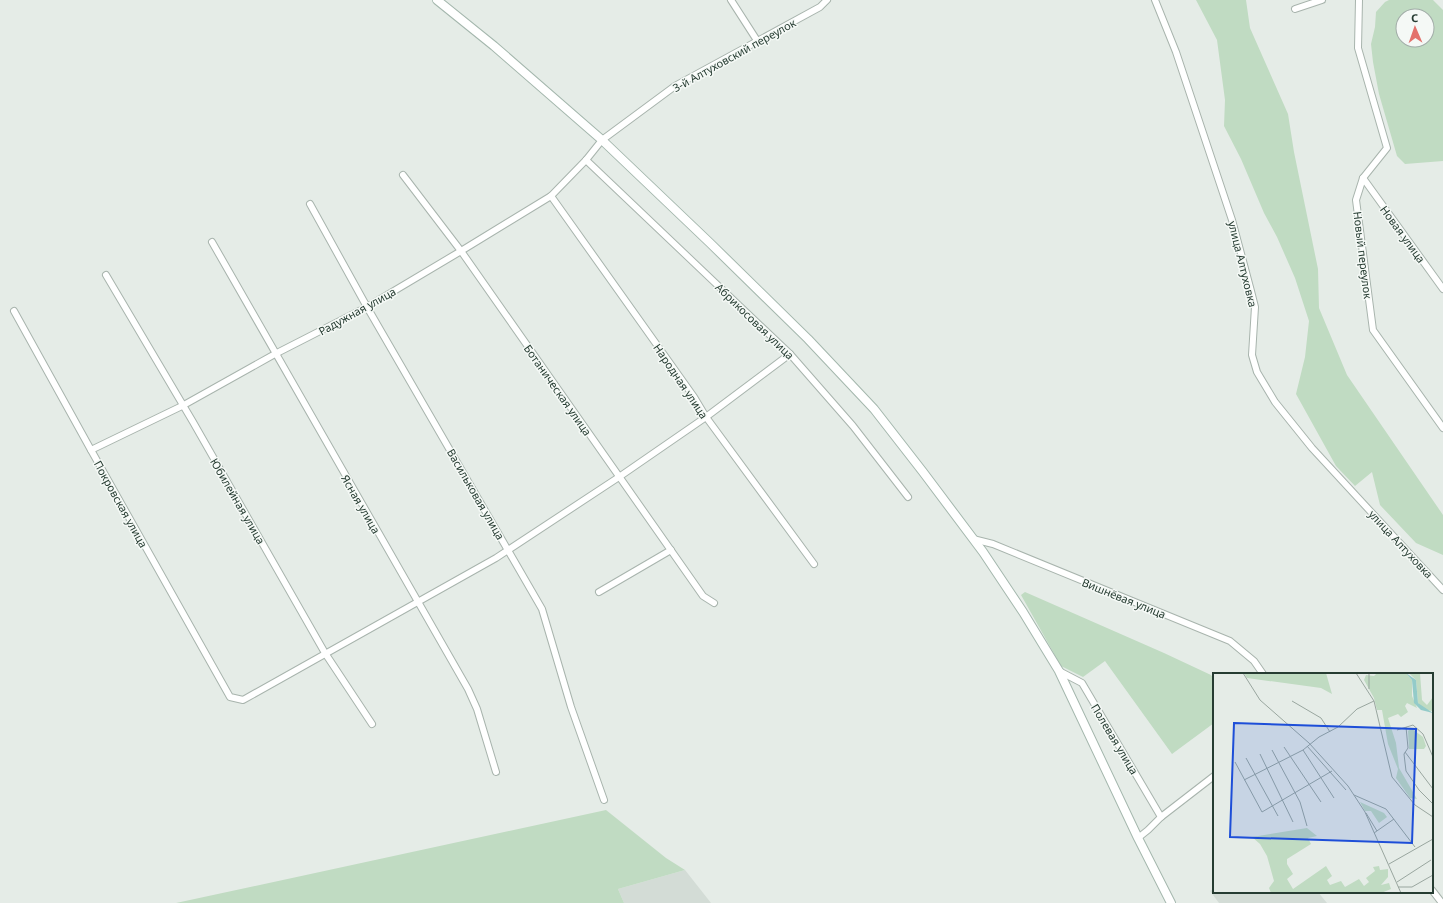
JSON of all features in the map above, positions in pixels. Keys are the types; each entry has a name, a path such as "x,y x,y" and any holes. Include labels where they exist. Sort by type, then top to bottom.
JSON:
{"street":[{"path":"437,0 498,49 602,140 716,248 792,323 874,409 973,539 1023,612 1059,671 1138,838 1171,903"},
{"path":"731,0 758,42"},
{"name":"3-й Алтуховский переулок","path":"602,140 675,86 820,7 827,0"},
{"name":"улица Алтуховка","path":"1156,0 1176,52 1227,206 1252,291 1255,307 1252,355 1257,372 1275,402 1312,448 1443,590"},
{"path":"1295,9 1322,0"},
{"name":"Новый переулок","path":"1359,0 1358,48 1387,148 1363,178 1356,200 1373,330 1443,428"},
{"name":"Радужная улица","path":"91,450 182,406 276,354 367,308 462,251 551,196 586,160 602,140"},
{"name":"Абрикосовая улица","path":"586,160 790,354 853,426 908,498"},
{"name":"Ботаническая улица","path":"403,175 462,251 703,596 714,603"},
{"name":"Новая улица","path":"1363,178 1443,289"},
{"name":"Народная улица","path":"551,196 694,397 706,417 814,564"},
{"name":"Васильковая улица","path":"310,204 367,308 542,609 551,634 571,707 604,800"},
{"name":"Ясная улица","path":"212,242 468,689 477,709 496,772"},
{"name":"Юбилейная улица","path":"106,275 325,653 372,724"},
{"name":"Покровская улица","path":"14,311 230,697 242,700 325,653"},
{"path":"325,653 509,550 706,417 790,354"},
{"name":"Вишнёвая улица","path":"973,539 993,544 1230,641 1254,660 1262,673"},
{"path":"599,592 671,550"},
{"name":"Полевая улица","path":"1059,671 1082,683 1161,817"},
{"path":"1138,838 1161,817 1213,777"},
{"path":"1433,891 1442,903"}],"shaded area":[{"path":"685,870 711,903 624,903 618,889"},
{"path":"1213,889 1213,893 1319,893 1327,903 1219,903 1210,891"}],"green space":[{"path":"1196,0 1246,0 1250,28 1288,114 1294,152 1318,269 1319,308 1347,375 1443,515 1443,555 1416,543 1380,505 1372,472 1355,486 1336,466 1296,394 1305,357 1309,321 1295,278 1277,237 1264,213 1241,159 1224,126 1225,100 1217,40"},
{"path":"1389,0 1433,0 1443,10 1443,161 1405,164 1397,156 1379,94 1373,62 1371,44 1375,27 1376,12 1385,2"},
{"path":"1025,592 1211,675 1213,678 1213,724 1172,754 1105,661 1083,677 1061,666 1021,595"},
{"path":"606,810 666,858 685,870 618,889 624,903 176,903"}]}
